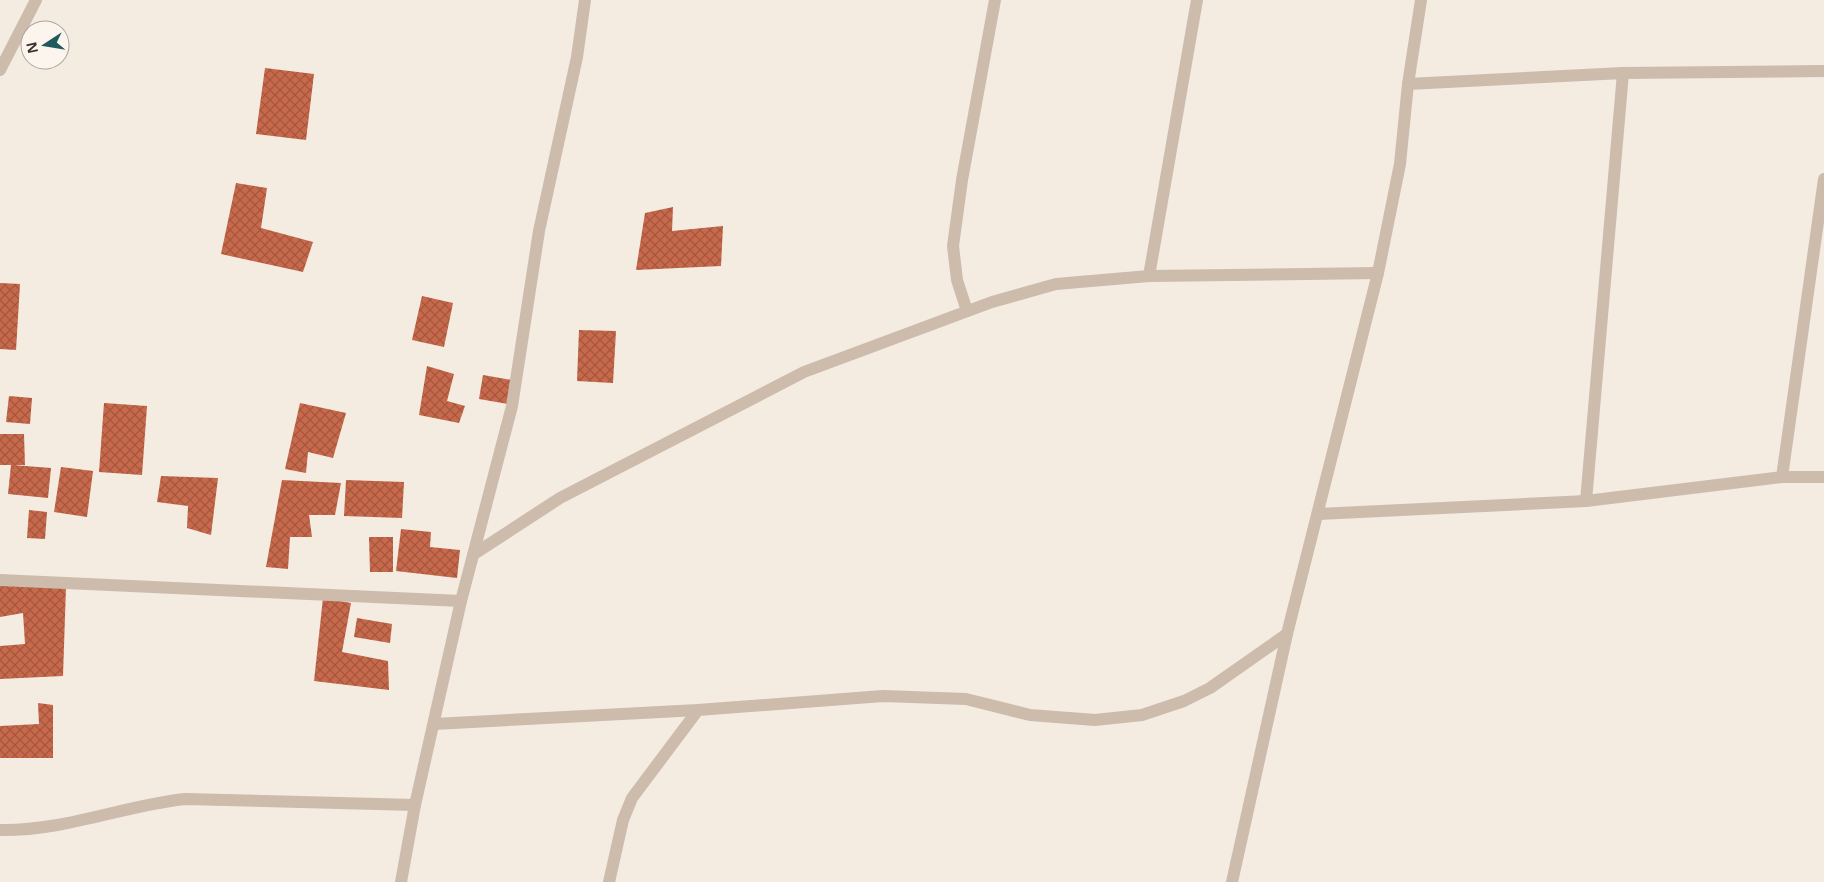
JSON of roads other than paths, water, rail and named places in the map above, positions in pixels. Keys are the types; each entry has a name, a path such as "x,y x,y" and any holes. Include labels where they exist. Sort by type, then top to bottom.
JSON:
{"street":[{"path":"0,70 36,0"},
{"path":"401,882 415,805 461,601 512,406 539,231 577,56 585,0"},
{"path":"967,311 956,280 953,246 962,180 995,0"},
{"path":"1149,276 1197,0"},
{"path":"1232,882 1287,634 1378,273 1400,164 1408,84 1421,0"},
{"path":"1408,84 1623,73 1824,70"},
{"path":"1586,501 1623,73"},
{"path":"1782,477 1824,180"},
{"path":"474,554 560,498 804,372 967,311 1056,284 1149,276 1378,273"},
{"path":"1318,514 1586,501 1782,477 1824,477"},
{"path":"0,580 461,601"},
{"path":"434,724 698,710 883,696 966,700 1030,714 1096,720 1142,715 1184,701 1210,688 1287,634"},
{"path":"609,882 623,820 632,798 698,710"},
{"path":"0,830 66,825 150,803 185,799 415,805"}]}
